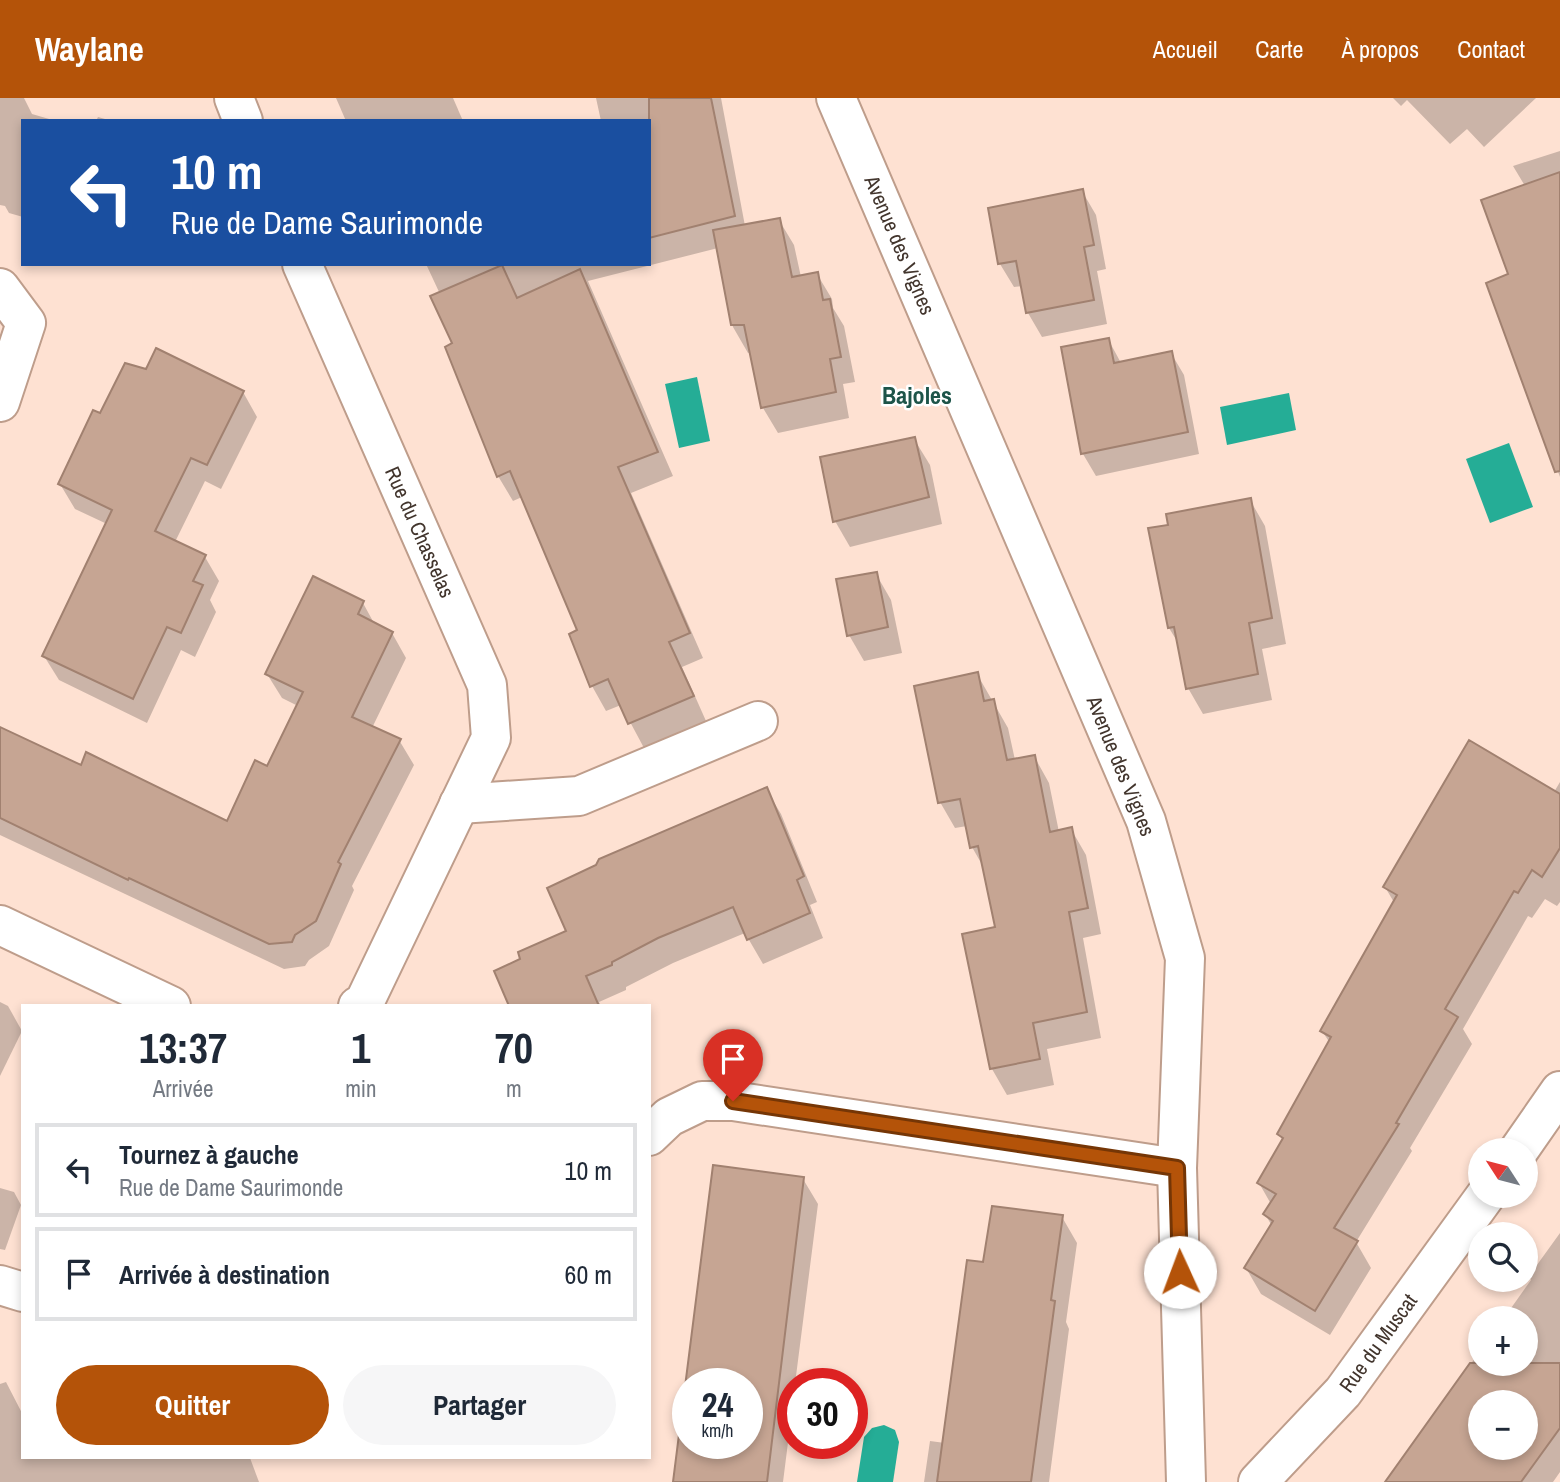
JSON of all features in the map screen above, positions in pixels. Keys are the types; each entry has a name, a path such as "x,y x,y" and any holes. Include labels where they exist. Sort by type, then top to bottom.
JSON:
{"street":[{"path":"234,98 242,119"},
{"name":"Avenue des Vignes","path":"836,98 1146,821 1185,958 1177,1168 1186,1482"},
{"name":"Rue du Chasselas","path":"303,266 487,685 491,738 362,1004"},
{"path":"0,288 26,323 0,402"},
{"path":"460,804 579,796 758,721"},
{"path":"0,925 167,1004"},
{"path":"1527,1138 1560,1091"},
{"path":"651,1134 669,1117 702,1101 733,1101 1177,1168"},
{"name":"Rue du Muscat","path":"1258,1482 1343,1392 1477,1208"},
{"path":"0,1285 21,1291"}],"water":[{"path":"697,377 710,441 679,448 665,384"},
{"path":"1289,393 1296,430 1227,445 1220,407"},
{"path":"1509,443 1533,507 1490,523 1466,459"},
{"path":"884,1425 895,1430 899,1442 893,1482 857,1482 861,1459 868,1459 868,1432 872,1428"}],"building":[{"path":"649,98 711,98 735,216 651,237"},
{"path":"1560,172 1560,471 1555,472 1486,283 1508,274 1481,200"},
{"path":"1083,189 1094,245 1084,247 1094,300 1026,313 1016,261 998,264 988,208"},
{"path":"780,218 792,277 818,272 823,300 830,299 841,357 830,359 836,392 761,408 744,325 731,325 713,230"},
{"path":"502,266 517,298 580,269 658,452 618,467 690,633 669,642 694,696 628,724 608,679 590,687 569,634 577,630 510,471 497,477 445,347 452,343 430,296"},
{"path":"1109,338 1114,363 1172,351 1188,432 1081,454 1061,347"},
{"path":"156,348 244,391 207,465 191,458 155,531 206,555 193,581 203,585 181,633 167,627 133,699 42,656 112,510 58,484 93,410 100,413 125,363 146,369"},
{"path":"915,437 929,497 833,522 820,457"},
{"path":"1251,498 1272,618 1249,623 1258,674 1186,689 1174,627 1168,628 1148,528 1168,525 1166,514"},
{"path":"877,572 888,627 847,636 836,579"},
{"path":"313,576 364,601 358,614 393,632 352,717 401,739 338,862 341,864 316,921 295,935 292,942 269,944 0,818 0,727 81,765 86,752 227,821 255,760 267,766 303,692 265,674"},
{"path":"978,672 984,701 994,699 1007,760 1035,755 1050,832 1072,827 1088,908 1069,912 1087,1012 1033,1023 1040,1059 990,1069 962,934 995,927 978,846 970,848 960,799 938,803 914,686"},
{"path":"1469,740 1560,794 1560,848 1542,877 1532,870 1518,893 1514,891 1445,1009 1458,1017 1396,1123 1399,1124 1334,1228 1358,1241 1315,1311 1244,1268 1273,1221 1263,1214 1276,1194 1257,1183 1283,1138 1277,1134 1331,1037 1320,1031 1397,895 1383,887"},
{"path":"767,787 804,876 797,880 810,913 747,940 733,907 658,938 612,962 612,965 586,976 598,1004 508,1004 494,971 520,959 518,952 566,931 547,888 596,865 599,859"},
{"path":"713,1165 804,1177 781,1368 777,1368 777,1400 767,1482 673,1482 676,1459 763,1459 763,1368 687,1368"},
{"path":"992,1206 1063,1215 1051,1300 1055,1301 1031,1482 937,1482 967,1260 983,1262"},
{"path":"1538,1363 1560,1363 1560,1428 1538,1458 1538,1390 1468,1390 1468,1460 1537,1460 1521,1482 1385,1482 1468,1366 1468,1376 1538,1376"}],"district":[{"name":"Bajoles","path":"917,395"}],"route":[{"path":"733,1101 1177,1168 1180,1272"}]}
